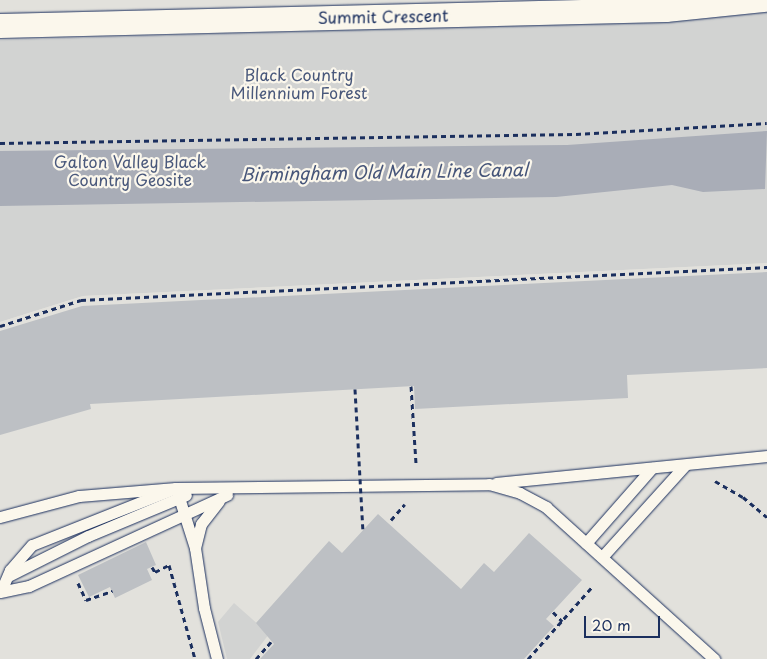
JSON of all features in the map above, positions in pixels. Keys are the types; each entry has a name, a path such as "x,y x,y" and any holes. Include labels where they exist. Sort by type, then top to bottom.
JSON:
{"street":[{"name":"Summit Crescent","path":"0,26 666,10 765,0"}],"lane":[{"path":"1,591 8,576 32,545 178,493 208,486 252,484 489,484 767,456"},
{"path":"602,557 685,465"},
{"path":"586,543 652,468"},
{"path":"1,591 30,586 252,484"},
{"path":"489,484 520,493 546,507 714,659"},
{"path":"178,493 195,548 217,659"},
{"path":"0,517 79,496 178,493"},
{"path":"8,576 178,493"},
{"path":"195,548 201,524 227,495"}],"path":[{"path":"0,143 556,134 767,123"},
{"path":"0,326 81,300 767,267"},
{"path":"411,386 416,464"},
{"path":"355,390 363,530"},
{"path":"712,479 736,492 767,517"},
{"path":"392,520 407,502"},
{"path":"152,567 155,572 170,566 195,659"},
{"path":"68,584 76,580 86,600 112,591"},
{"path":"528,659 592,587"},
{"path":"553,612 562,621"},
{"path":"256,659 271,642"}],"shaded area":[{"path":"0,0 767,0 767,27 0,53"},
{"path":"767,263 767,659 0,659 0,322 83,296"}],"green space":[{"name":"Galton Valley Black Country Geosite","path":"767,12 767,263 83,296 0,322 0,40 644,22"},
{"path":"234,603 269,634 250,659 227,659 218,622"}],"water":[{"name":"Birmingham Old Main Line Canal","path":"767,131 765,189 703,192 672,185 556,197 0,206 0,151 567,145"}],"building":[{"path":"767,272 767,368 627,375 628,398 415,409 414,386 90,404 91,409 0,435 0,331 82,306"},
{"path":"378,514 461,589 484,563 494,572 529,533 582,580 546,619 554,626 524,659 260,659 274,644 256,623 329,541 342,553"},
{"path":"146,542 156,565 147,569 152,580 115,598 110,587 89,597 78,575"}],"park label":[{"name":"Black Country Millennium Forest","path":"299,83"}]}
